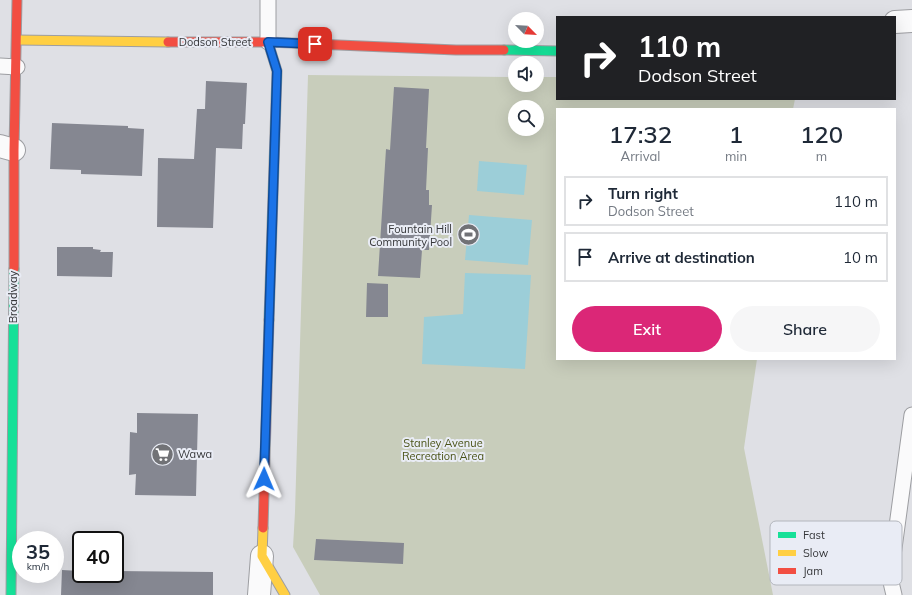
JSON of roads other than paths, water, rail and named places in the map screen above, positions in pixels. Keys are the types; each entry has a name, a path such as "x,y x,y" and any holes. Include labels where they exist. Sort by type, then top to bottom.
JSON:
{"street":[{"name":"Broadway","path":"10,595 13,469 7,148 16,67 17,0"},
{"path":"896,22 912,21"},
{"name":"Dodson Street","path":"17,40 213,43 268,42 456,50 556,51"},
{"path":"259,595 262,556 277,71 268,42"},
{"path":"262,556 285,595"}],"lane":[{"path":"268,0 268,42"},
{"path":"0,66 16,67"},
{"path":"898,521 912,415"},
{"path":"892,585 894,595"}],"water":[{"path":"479,161 527,165 524,195 477,191"},
{"path":"469,215 532,220 528,265 465,260"},
{"path":"465,273 531,275 525,369 422,364 424,317 463,314"}],"place":[{"name":"Fountain Hill Community Pool","path":"468,235"},
{"name":"Wawa","path":"163,454"}],"park label":[{"name":"Stanley Avenue Recreation Area","path":"443,449"}]}
